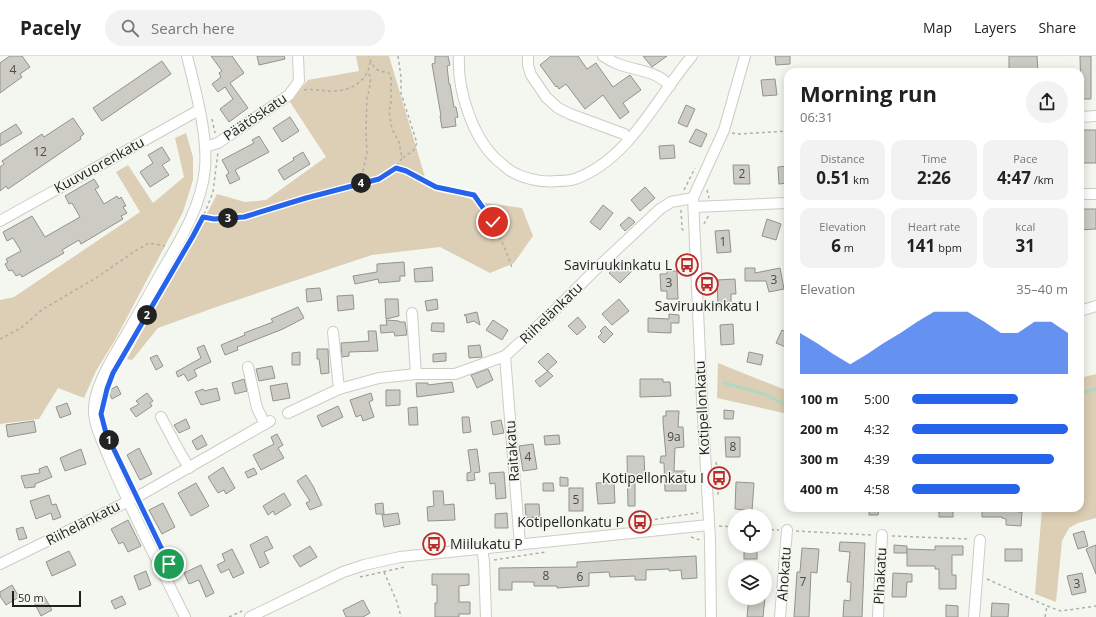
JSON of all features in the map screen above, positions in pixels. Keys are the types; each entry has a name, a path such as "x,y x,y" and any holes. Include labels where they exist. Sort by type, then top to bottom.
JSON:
{"street":[{"path":"186,617 127,501 100,436 94,411 96,396 101,381 174,250 197,204 202,186 205,167 205,147 188,56"},
{"name":"Päätöskatu","path":"205,147 218,143 289,95 299,81 298,56"},
{"path":"459,56 462,90 468,112 478,136 493,155 508,169 523,176 547,182 573,179 594,170 611,158 650,114 692,56"},
{"path":"528,56 528,64 531,75 546,97 558,108 624,134 629,139"},
{"path":"603,56 618,64 651,72 666,81 670,86"},
{"path":"693,203 724,130 744,56"},
{"name":"Kuuvuorenkatu","path":"0,221 199,110"},
{"path":"1084,117 1096,116"},
{"path":"1084,194 1096,194"},
{"name":"Riihelänkatu","path":"288,413 339,390 379,378 416,374 455,374 505,356 660,209 671,202 784,203"},
{"name":"Kotipellonkatu","path":"693,203 702,400 712,525 711,617"},
{"path":"1084,310 1096,306"},
{"path":"412,313 416,374"},
{"path":"333,332 339,390"},
{"name":"Raitakatu","path":"505,356 520,545"},
{"name":"Riihelänkatu","path":"0,564 127,501 268,423 257,408 248,367"},
{"path":"161,417 189,468"},
{"path":"250,617 343,572 364,565 400,557 712,525"},
{"name":"Ahokatu","path":"780,617 787,530"},
{"name":"Pihakatu","path":"878,617 882,535"},
{"path":"974,617 980,540"},
{"path":"482,549 484,562 486,617"}],"path":[{"path":"368,56 374,68 382,72 388,72 391,76 391,103 389,111 392,129 399,142 402,158"},
{"path":"203,217 214,219 244,217 379,179 396,168 402,158 413,151 417,142 401,93 398,56"},
{"path":"289,95 298,90 312,89 334,92 348,90 360,83 368,72 371,60"},
{"path":"359,184 367,153 367,97 371,78 368,72"},
{"path":"200,224 213,192 218,156 218,143 210,113"},
{"path":"724,130 739,134 784,131"},
{"path":"681,192 684,190 696,167"},
{"path":"396,168 406,171 436,187 474,195 493,222 507,251 512,268"},
{"path":"704,229 704,225 710,214"},
{"path":"0,339 21,328 43,309 96,278 149,243 174,250"},
{"path":"715,456 719,478 718,501"},
{"path":"712,525 728,526"},
{"path":"384,572 398,602 401,617"},
{"path":"977,574 1061,611 1096,606"},
{"path":"1045,617 1047,606"}],"shaded area":[{"path":"356,56 389,56 427,184 479,202 522,208 533,236 514,263 490,273 440,247 372,255 158,328 132,360 127,359 217,194 245,202 266,200 326,157 290,102 308,80 359,71"},
{"path":"186,133 193,157 193,180 183,212 115,340 96,371 84,398 58,388 39,419 0,424 0,300 14,297 140,212 116,172 128,165 153,203 184,177 175,138"},
{"path":"718,363 784,389 784,413 717,398"},
{"path":"1096,374 1096,518 1078,523 1069,528 1062,541 1056,602 1035,594 1042,512 1084,512 1084,377"}],"building":[{"path":"10,56 22,56 30,67 20,74 22,77 0,93 0,63"},
{"path":"211,56 232,56 244,73 230,83 248,108 229,122 220,109 233,99 225,87 218,92 212,84 221,77 219,73 222,71"},
{"path":"257,56 284,56 285,59 259,65"},
{"path":"435,56 448,56 450,65 447,66 449,84 454,107 456,107 458,117 455,118 456,126 442,128 432,64 435,63"},
{"path":"551,56 578,56 587,69 596,63 613,87 630,75 641,90 623,103 629,112 620,119 603,95 585,109 566,84 559,89 557,86 556,87 540,65"},
{"path":"643,56 667,56 652,67"},
{"path":"775,56 790,56 790,64 776,65"},
{"path":"1009,56 1037,56 1038,68 1009,68"},
{"path":"1080,56 1091,56 1091,99 1084,99 1084,68 1080,68"},
{"path":"162,61 171,74 102,121 93,108"},
{"path":"775,79 777,95 763,96 761,80"},
{"path":"686,105 695,109 687,127 678,123"},
{"path":"290,117 299,131 282,142 273,128"},
{"path":"73,118 84,134 80,137 81,139 8,189 6,186 0,191 0,167 4,164 2,161 42,134 44,137"},
{"path":"16,124 22,133 0,146 0,134"},
{"path":"696,129 707,134 701,147 689,142"},
{"path":"1084,130 1096,130 1096,163 1084,163"},
{"path":"259,136 269,152 235,170 240,179 230,184 226,175 229,173 222,160 254,143 252,140"},
{"path":"674,145 675,158 660,159 659,146"},
{"path":"162,147 170,160 162,165 169,175 150,187 140,172 153,163 148,155"},
{"path":"303,152 310,164 284,180 278,170 294,160 293,158"},
{"path":"733,165 749,165 750,184 734,184"},
{"path":"784,166 784,183 779,184 778,167"},
{"path":"94,179 99,187 95,189 104,204 117,196 119,199 121,197 126,206 123,207 127,213 121,216 123,219 81,244 79,240 62,250 64,253 22,277 20,274 16,276 12,270 9,271 5,264 8,262 6,259 21,251 13,238 7,241 3,232 32,216 45,237 80,217 72,203 69,204 65,196"},
{"path":"645,187 655,198 640,211 631,200"},
{"path":"603,205 613,213 600,230 590,222"},
{"path":"1084,209 1096,209 1096,229 1084,230"},
{"path":"629,217 635,222 625,231 620,225"},
{"path":"767,219 781,224 776,240 762,236"},
{"path":"729,230 731,252 717,253 715,231"},
{"path":"621,261 632,271 620,283 609,273"},
{"path":"404,262 405,276 400,276 400,281 379,283 378,279 355,284 353,276 377,272 377,264"},
{"path":"432,267 433,281 415,282 414,269"},
{"path":"745,268 755,268 755,273 780,268 784,289 769,292 766,281 745,281"},
{"path":"667,271 677,271 678,299 667,299 667,291 661,291 660,274 667,274"},
{"path":"735,279 736,294 731,294 731,306 718,307 717,280"},
{"path":"320,288 322,300 307,302 306,289"},
{"path":"353,295 354,309 338,311 337,296"},
{"path":"385,299 398,299 399,316 386,319"},
{"path":"437,299 438,309 427,311 425,301"},
{"path":"619,299 629,311 612,325 602,314"},
{"path":"298,307 304,318 283,329 237,347 238,350 225,355 221,345 245,335 244,333 273,322 271,319"},
{"path":"477,312 480,325 474,321 467,323 466,316 464,315"},
{"path":"669,314 679,315 679,323 671,323 671,333 648,332 648,318 669,319"},
{"path":"578,317 586,327 577,335 568,326"},
{"path":"386,320 405,322 407,335 395,336 394,332 381,333 380,325 387,325"},
{"path":"493,320 508,330 502,340 486,330"},
{"path":"432,323 444,323 444,332 431,331"},
{"path":"733,324 734,344 721,345 720,325"},
{"path":"605,326 613,334 604,343 598,337 602,333 600,331"},
{"path":"782,330 784,331 784,346 776,343"},
{"path":"368,331 376,331 378,351 349,352 349,356 342,357 341,343 369,341"},
{"path":"204,345 211,362 194,370 197,376 188,381 184,374 178,377 176,372 201,358 197,348"},
{"path":"480,345 482,357 469,358 468,346"},
{"path":"317,349 328,349 329,373 321,374 319,359 317,359"},
{"path":"300,352 300,365 292,365 292,353"},
{"path":"749,352 763,355 761,365 747,362"},
{"path":"446,353 446,361 433,362 433,354"},
{"path":"548,353 557,362 547,371 538,362"},
{"path":"157,355 163,366 156,370 150,358"},
{"path":"272,366 275,378 259,381 256,369"},
{"path":"488,369 493,380 477,388 471,375"},
{"path":"548,371 553,376 540,387 535,381"},
{"path":"244,379 247,391 235,394 232,383"},
{"path":"640,379 663,379 663,382 670,382 671,396 640,397"},
{"path":"452,382 454,392 417,397 416,383 428,383 428,385"},
{"path":"287,383 290,398 273,401 270,386"},
{"path":"117,386 121,394 112,399 108,391"},
{"path":"217,388 220,400 201,405 195,392 203,389 204,391"},
{"path":"386,390 400,390 400,405 386,406"},
{"path":"147,393 153,401 150,403 152,406 136,417 130,409 139,404 136,401"},
{"path":"371,393 373,400 369,402 374,417 363,421 361,415 356,417 350,400"},
{"path":"67,403 71,414 60,418 56,407"},
{"path":"338,406 343,417 322,427 317,416"},
{"path":"417,407 418,425 409,425 408,408"},
{"path":"724,410 734,411 733,419 724,419"},
{"path":"666,411 679,411 678,427 683,427 684,447 675,448 674,471 685,471 686,491 665,491 664,463 660,463 661,456 666,456 663,416 666,416"},
{"path":"462,417 469,417 471,432 463,433"},
{"path":"186,419 190,428 179,433 174,425"},
{"path":"501,420 504,433 493,435 491,422"},
{"path":"34,421 36,432 8,437 6,425"},
{"path":"277,434 283,445 278,448 284,458 261,470 253,455 274,444 271,437"},
{"path":"202,435 207,445 197,450 192,441"},
{"path":"559,435 560,444 545,445 544,436"},
{"path":"725,437 740,437 740,457 726,457"},
{"path":"533,444 537,469 523,471 519,446"},
{"path":"139,448 152,474 140,480 127,455"},
{"path":"81,449 86,464 65,471 60,458"},
{"path":"477,449 480,472 474,473 475,480 467,481 467,473 471,472 468,450"},
{"path":"627,456 644,456 645,478 635,478 635,506 628,506"},
{"path":"47,466 52,477 35,484 35,487 25,488 21,476 40,473 39,469"},
{"path":"223,467 235,488 226,494 224,490 218,493 208,477"},
{"path":"254,468 257,474 248,478 245,472"},
{"path":"504,472 506,498 496,499 495,483 490,484 489,473"},
{"path":"306,475 322,505 310,510 306,503 310,501 297,481"},
{"path":"560,477 568,478 568,486 560,486"},
{"path":"614,482 615,503 598,504 596,483"},
{"path":"736,482 754,483 752,509 735,509"},
{"path":"196,483 209,506 191,516 178,493"},
{"path":"543,483 553,483 554,491 543,491"},
{"path":"569,488 583,488 583,511 569,511"},
{"path":"433,491 443,491 444,505 454,504 455,520 428,521 427,507 434,506"},
{"path":"284,493 291,505 275,515 273,511 268,515 263,506"},
{"path":"49,495 52,505 56,504 61,517 53,520 51,513 36,519 30,501"},
{"path":"163,503 175,527 162,534 149,510"},
{"path":"383,503 384,514 376,514 375,504"},
{"path":"525,504 539,504 540,517 526,518"},
{"path":"869,512 878,512 878,515 869,515"},
{"path":"939,512 953,512 953,517 939,517"},
{"path":"982,512 1022,512 1021,526 1006,525 1006,519 1002,517 982,517"},
{"path":"398,513 400,524 384,527 382,515"},
{"path":"507,513 508,528 495,528 495,514"},
{"path":"128,520 141,546 128,552 123,542 119,544 111,529"},
{"path":"23,527 27,538 19,540 16,529"},
{"path":"1084,531 1088,546 1078,549 1073,534"},
{"path":"267,536 273,548 264,552 269,563 260,568 250,545"},
{"path":"840,542 865,543 862,617 843,617 844,600 850,601 851,582 847,582 850,552 839,551"},
{"path":"894,545 907,546 907,553 894,553"},
{"path":"1096,545 1096,574 1086,549"},
{"path":"310,546 317,557 300,567 293,556"},
{"path":"935,546 963,546 963,555 952,555 952,575 956,575 956,589 939,589 939,569 935,569 935,566 907,566 907,549 935,550"},
{"path":"802,548 819,549 817,573 811,572 809,617 794,617 797,572 800,572"},
{"path":"232,549 244,573 233,578 229,569 221,573 217,565 225,561 222,554"},
{"path":"1005,549 1022,549 1022,561 1005,561"},
{"path":"69,551 76,565 52,576 46,562"},
{"path":"744,553 757,553 757,559 744,559"},
{"path":"696,556 697,578 682,579 681,570 669,571 669,569 646,570 646,580 635,580 635,576 610,577 609,572 589,573 589,586 557,588 557,586 534,586 534,582 512,582 512,590 499,590 499,568 577,567 577,562"},
{"path":"201,565 214,593 206,597 199,580 189,584 184,573"},
{"path":"146,571 151,585 139,590 134,576"},
{"path":"893,573 912,574 912,582 907,582 906,597 892,597"},
{"path":"1082,573 1086,592 1072,595 1067,576"},
{"path":"432,574 469,574 469,585 459,586 459,602 470,602 470,614 459,614 459,617 435,617 437,585 432,585"},
{"path":"12,585 19,597 6,605 0,596 0,592"},
{"path":"44,596 52,610 41,616 34,602"},
{"path":"122,596 126,604 115,609 111,601"},
{"path":"363,600 370,613 363,617 346,617 343,610"},
{"path":"992,603 1009,604 1008,617 991,617"},
{"path":"748,605 764,605 763,617 747,617"},
{"path":"946,605 958,606 958,617 946,617"}],"waterway":[{"path":"724,383 764,394 784,404"},
{"path":"1084,393 1096,389"}],"place":[{"name":"Saviruukinkatu L","path":"687,265"},
{"name":"Saviruukinkatu I","path":"707,284"},
{"name":"Kotipellonkatu I","path":"719,478"},
{"name":"Kotipellonkatu P","path":"640,522"},
{"name":"Miilukatu P","path":"434,544"}],"route":[{"path":"169,564 106,433 101,414 107,389 113,373 203,217 214,219 244,217 306,198 379,179 396,168 406,171 436,187 474,195 493,222"}]}
